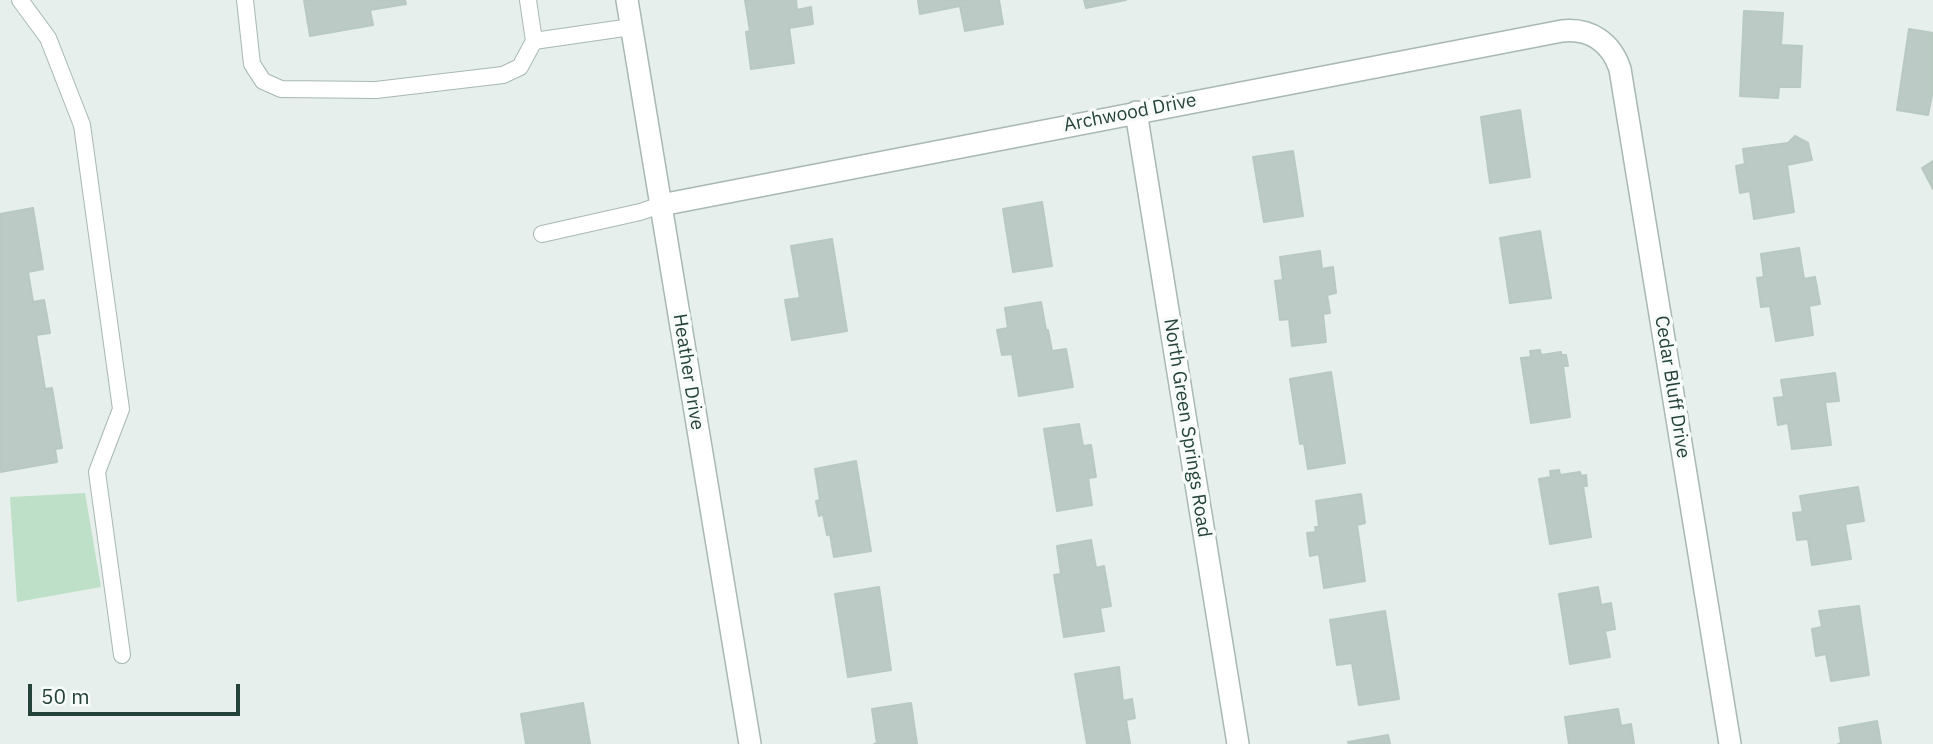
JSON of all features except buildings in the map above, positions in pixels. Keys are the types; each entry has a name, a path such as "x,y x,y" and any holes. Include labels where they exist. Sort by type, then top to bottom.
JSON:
{"street":[{"name":"Heather Drive","path":"627,0 750,744"},
{"name":"Archwood Drive","path":"661,205 1562,31 1581,30 1598,38"},
{"name":"Cedar Bluff Drive","path":"1598,38 1614,55 1620,69 1730,744"},
{"name":"North Green Springs Road","path":"1136,112 1238,744"}],"lane":[{"path":"20,0 48,37 82,125 121,409 97,472 122,655"},
{"path":"244,0 252,64 263,81 281,89 376,90 503,75 520,67 534,41 528,0"},
{"path":"534,41 631,27"},
{"path":"542,234 661,205"}],"green space":[{"path":"85,493 101,587 17,602 10,497"}]}
